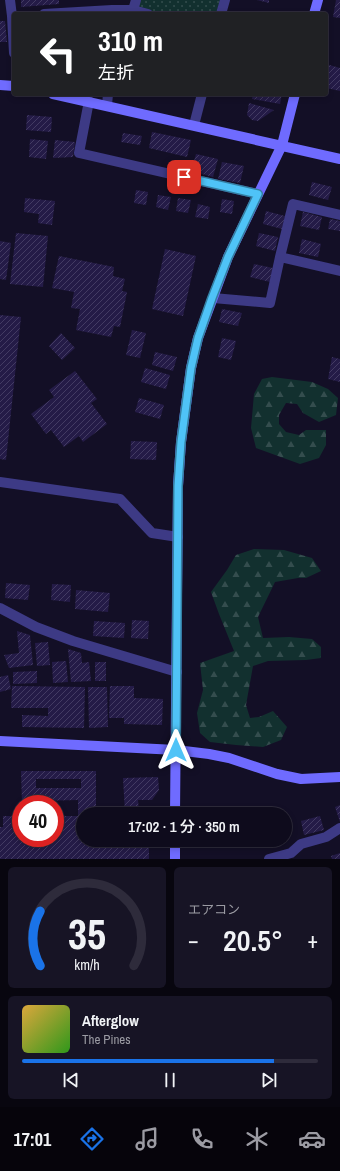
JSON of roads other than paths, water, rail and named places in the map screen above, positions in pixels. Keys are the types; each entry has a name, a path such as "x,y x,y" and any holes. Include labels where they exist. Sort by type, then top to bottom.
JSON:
{"street":[{"path":"10,0 12,12"},
{"path":"222,12 225,0"},
{"path":"315,12 318,0"},
{"path":"112,12 134,5 145,12"},
{"path":"0,85 12,86"},
{"path":"63,96 340,158"},
{"path":"107,106 108,96"},
{"path":"194,125 201,96"},
{"path":"175,807 178,486 181,442 191,368 198,338 228,257 282,145 294,96"},
{"path":"89,101 79,153 258,194"},
{"path":"212,298 270,303 293,204 340,215"},
{"path":"280,257 340,271"},
{"path":"0,482 120,499 152,533 178,537"},
{"path":"0,608 36,627 73,641 177,672"},
{"path":"0,741 176,750 229,758 277,774 301,779 340,777"},
{"path":"269,859 291,853 301,844 326,837 340,828"},
{"path":"175,847 175,859"}]}
